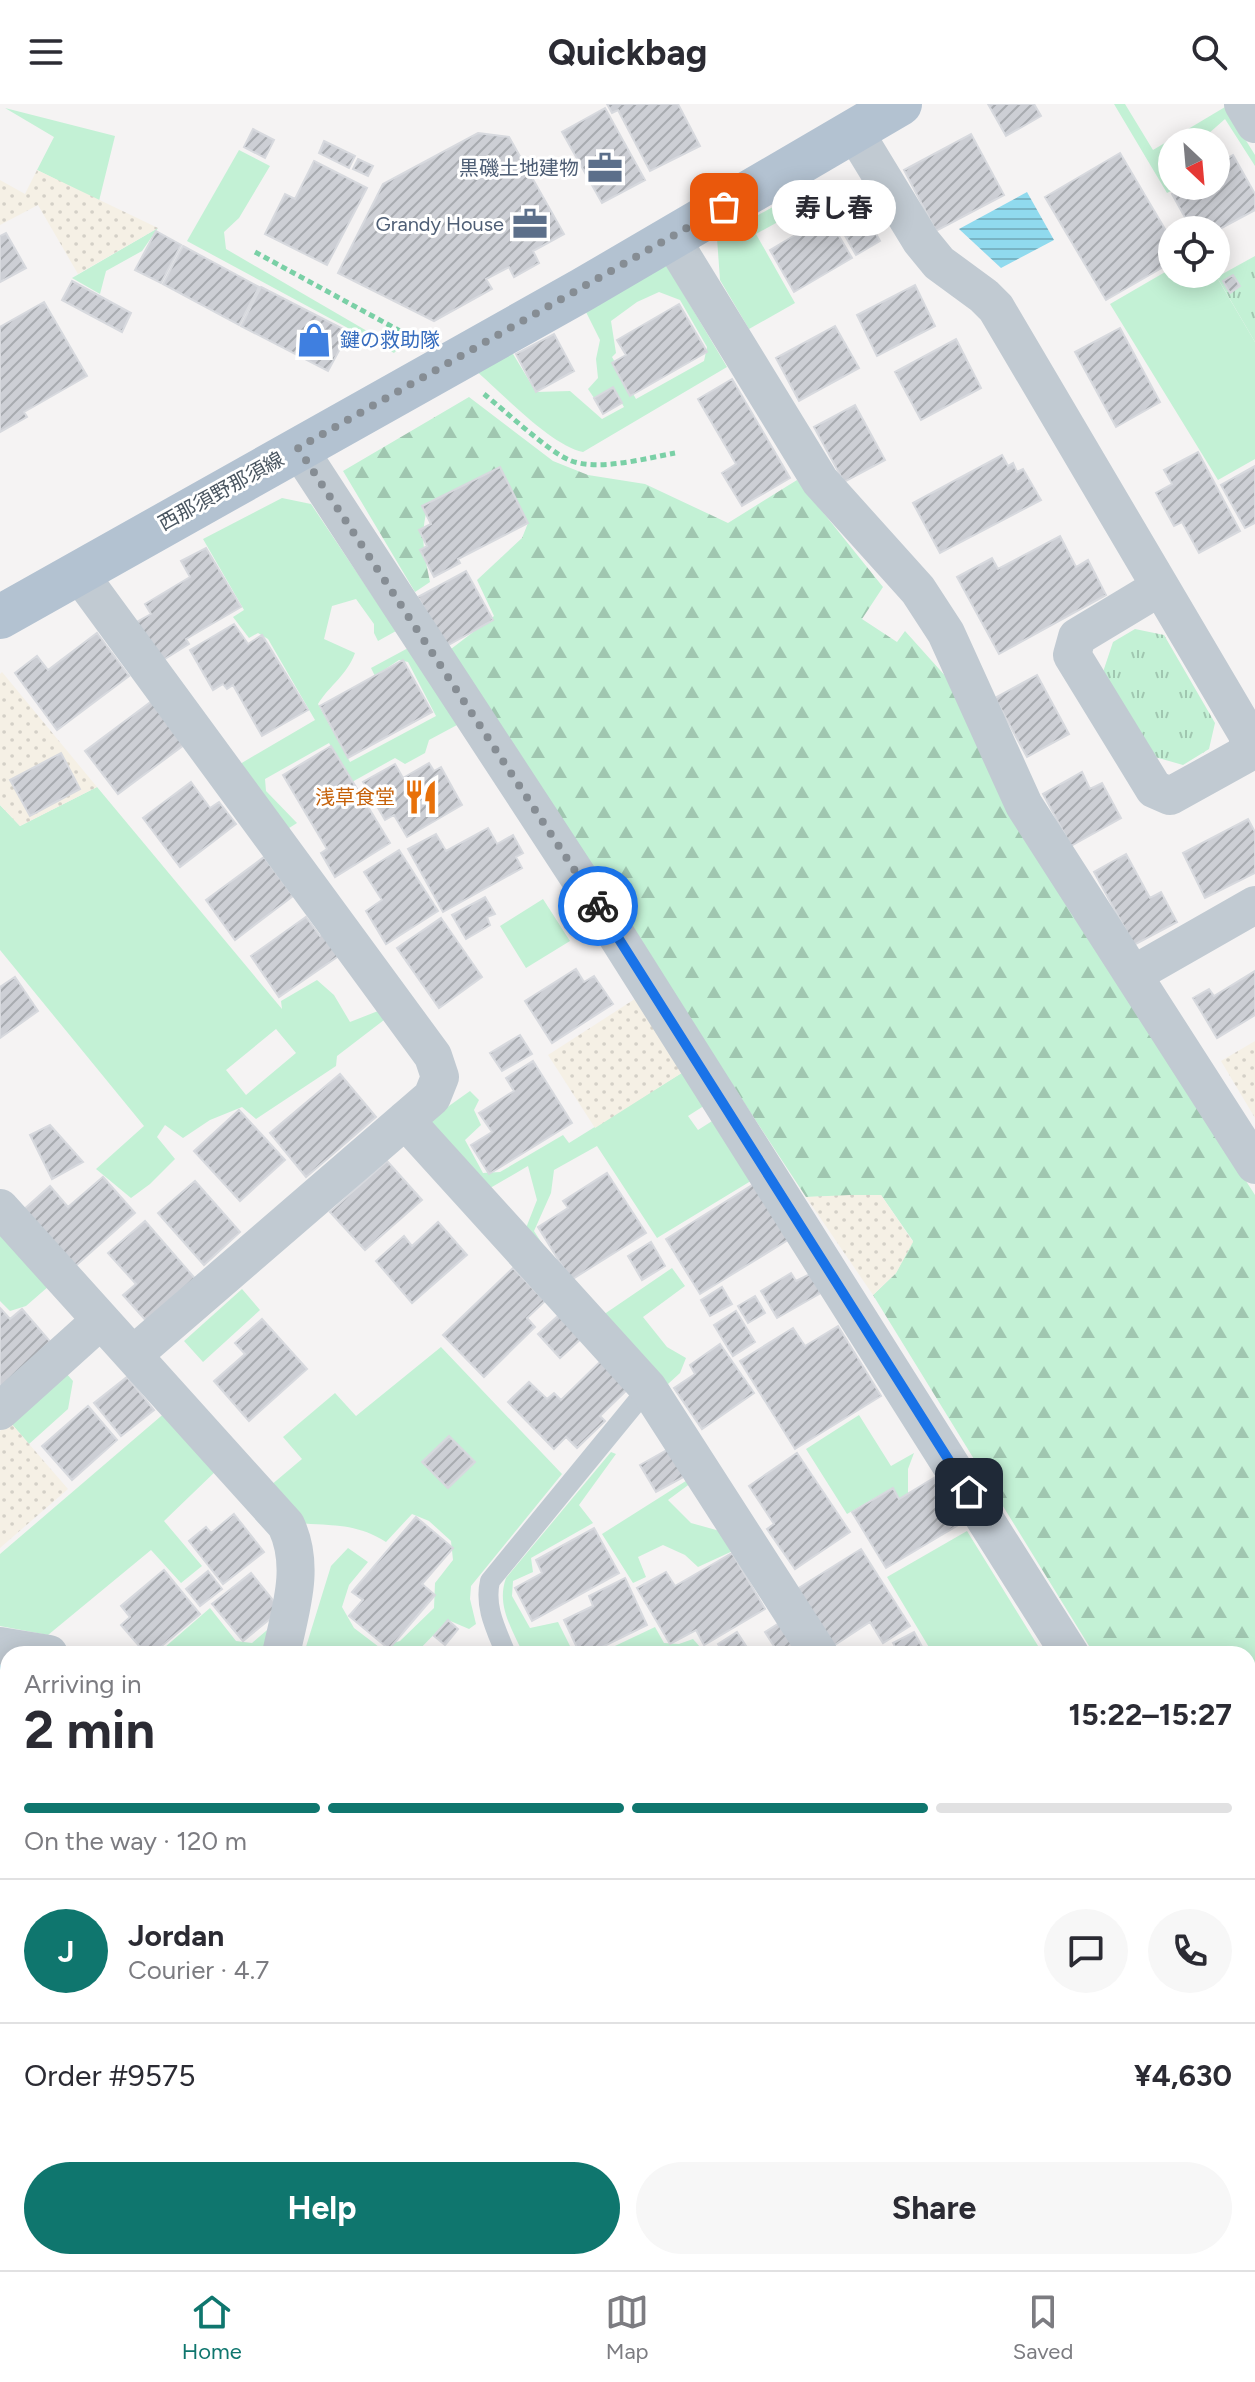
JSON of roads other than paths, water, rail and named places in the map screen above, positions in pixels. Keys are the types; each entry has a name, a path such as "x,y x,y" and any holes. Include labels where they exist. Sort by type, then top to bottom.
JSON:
{"main road":[{"name":"西那須野那須線","path":"0,617 671,238 900,104"}],"street":[{"path":"1243,104 1255,124"},
{"path":"854,131 921,241 939,263 996,308 1249,737 1246,754 1170,796 1154,789 1072,655 1077,637 1160,587"},
{"path":"671,238 820,481 918,590 946,633 1024,805 1255,1165"},
{"path":"298,448 615,933 1065,1646"},
{"path":"78,572 433,1056 440,1077 432,1097 133,1355"},
{"path":"1134,974 1255,905"},
{"path":"405,1120 648,1388 814,1646"},
{"path":"0,1208 286,1525 296,1545 297,1570 283,1646"},
{"path":"0,1411 101,1320"}],"lane":[{"path":"503,1646 488,1608 486,1595 490,1581 648,1388"}],"water":[{"path":"1027,192 1054,240 1001,268 959,229"}],"place":[{"name":"黒磯土地建物","path":"605,168"},
{"name":"寿し春","path":"724,207"},
{"name":"Grandy House","path":"530,224"},
{"name":"鍵の救助隊","path":"314,340"},
{"name":"浅草食堂","path":"421,797"}]}
